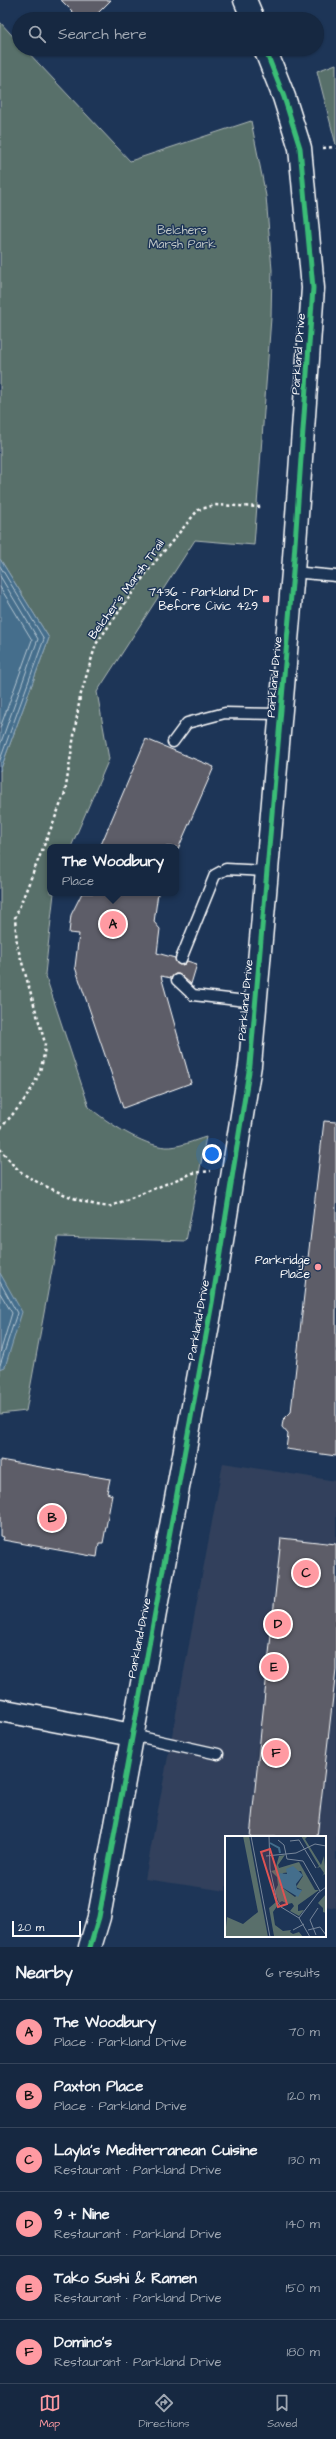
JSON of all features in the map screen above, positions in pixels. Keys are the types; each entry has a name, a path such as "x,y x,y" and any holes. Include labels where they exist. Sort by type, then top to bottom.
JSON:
{"street":[{"path":"245,0 250,12"},
{"name":"Parkland Drive","path":"90,1947 99,1917 210,1311 250,1065 293,572 313,288 300,148 284,97 268,56"},
{"path":"0,1710 132,1735"}],"lane":[{"path":"293,572 336,576"},
{"path":"173,742 187,723 225,713 280,714"},
{"path":"181,959 216,874 226,869 266,871"},
{"path":"177,980 193,995 255,1002"},
{"path":"132,1735 218,1754"}],"path":[{"path":"0,1149 21,1172 59,1192 103,1207 118,1204 193,1173 234,1169"}],"shaded area":[{"path":"223,1463 336,1481 336,1908 326,1906 326,1836 225,1836 225,1891 145,1879"}],"green space":[{"name":"Belchers Marsh Park","path":"0,22 12,35 12,56 32,56 130,161 251,121 266,196 272,270 271,318 254,545 195,540 97,692 109,759 72,844 47,844 47,896 54,896 45,974 89,1107 105,1119 136,1138 157,1146 171,1147 186,1144 206,1137 186,1241 58,1237 26,1411 0,1414 0,771 49,638 0,559"},
{"path":"336,64 336,145 317,71"}],"water":[{"path":"0,559 49,638 0,771"},
{"path":"0,1273 22,1312 5,1367 0,1369"}],"building":[{"path":"61,0 111,0 99,12 73,12"},
{"path":"146,739 214,767 179,847 179,844 101,844"},
{"path":"80,896 158,896 154,922 160,929 157,953 175,958 179,965 185,964 187,961 197,964 191,984 179,974 175,974 171,978 161,976 191,1083 123,1108 75,967 79,934 69,933 71,915"},
{"name":"Parkridge Place","path":"324,1121 336,1122 336,1456 286,1449 288,1434 282,1427 283,1420 291,1412 306,1277 299,1276 302,1257 308,1258"},
{"path":"0,1460 110,1479 107,1493 112,1495 103,1543 99,1543 97,1557 3,1540 4,1537 0,1536"},
{"path":"281,1538 336,1544 336,1670 317,1836 250,1836"}],"cycle path":[{"path":"90,1947 99,1917 212,1303 250,1065 293,572 313,288 300,148 284,97 268,56"}],"place":[{"name":"7436 - Parkland Dr Before Civic 429","path":"266,599"},
{"name":"The Woodbury","path":"113,924"},
{"name":"Parkridge Place","path":"318,1267"},
{"name":"Paxton Place","path":"52,1518"},
{"name":"Layla's Mediterranean Cuisine","path":"306,1573"},
{"name":"9 + Nine","path":"278,1624"},
{"name":"Tako Sushi & Ramen","path":"274,1667"},
{"name":"Domino's","path":"276,1753"}]}
